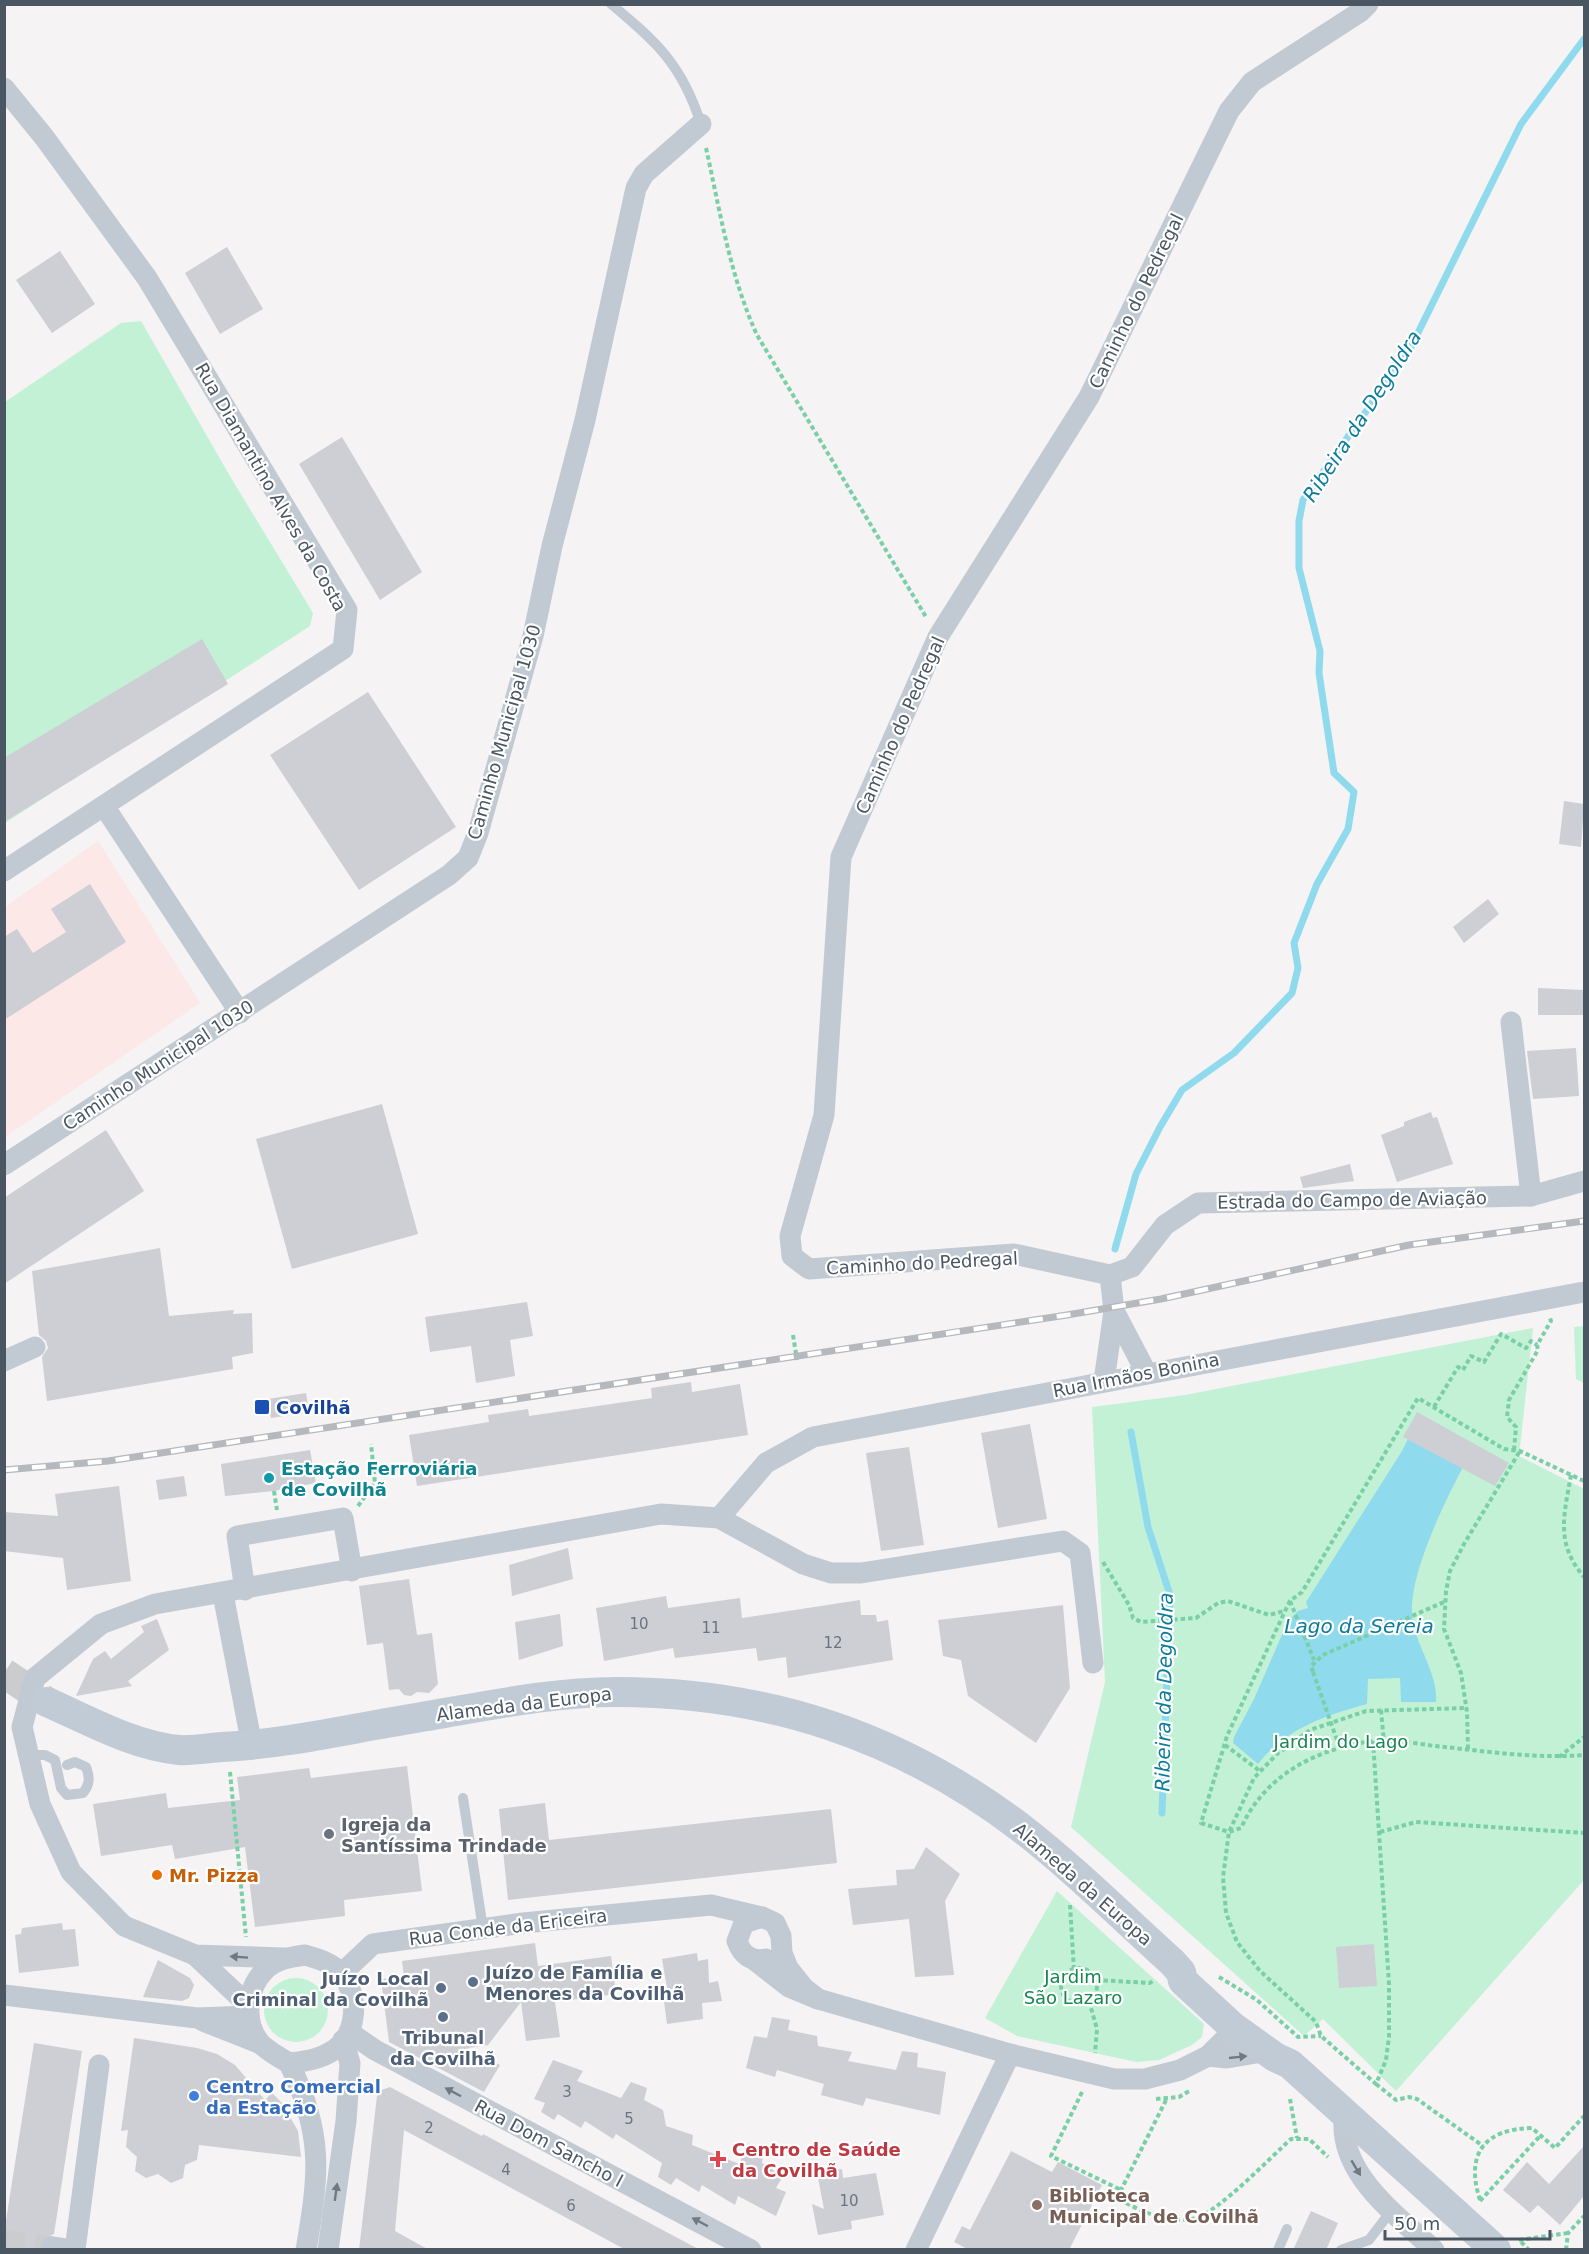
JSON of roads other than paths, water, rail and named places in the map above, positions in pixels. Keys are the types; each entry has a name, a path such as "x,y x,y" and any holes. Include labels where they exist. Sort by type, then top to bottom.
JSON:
{"main road":[{"name":"Alameda da Europa","path":"47,1702 118,1734 179,1750 239,1746 501,1704 614,1692 697,1696 784,1710 845,1729 909,1758 971,1793 1021,1828 1077,1874 1170,1974 1183,1981 1272,2061 1345,2112 1508,2241"},
{"name":"Alameda da Europa","path":"1170,1974 1190,1973 1268,2029 1287,2047 1272,2061"}],"street":[{"name":"Caminho do Pedregal","path":"1110,1275 1014,1254 809,1269 792,1256 790,1236 824,1115 841,857 938,637 1089,398 1229,111 1252,82 1360,12 1368,4"},
{"name":"Rua Diamantino Alves da Costa","path":"4,88 44,137 147,278 347,610 343,649 4,871"},
{"name":"Caminho Municipal 1030","path":"4,1166 449,875 468,858 478,833 533,636 552,546 585,420 636,188 644,174 701,124"},
{"path":"104,806 240,1012"},
{"path":"1511,1022 1532,1196"},
{"name":"Estrada do Campo de Aviação","path":"1110,1275 1132,1267 1165,1225 1198,1203 1532,1196 1584,1181"},
{"path":"1104,1380 1114,1311 1110,1275"},
{"name":"Rua Irmãos Bonina","path":"719,1518 766,1464 813,1437 1146,1372 1584,1292"},
{"path":"1114,1311 1146,1372"},
{"path":"4,1361 34,1347"},
{"path":"289,2063 318,2059 336,2049 346,2036 354,2012 352,1992 341,1974 325,1961 305,1955 284,1958 248,1958 195,1955 124,1926 71,1872 40,1804 29,1755 13,1723 35,1677 100,1624 155,1604 223,1594 661,1515 719,1518 803,1564 831,1573 861,1572 1063,1540 1080,1553 1093,1663"},
{"path":"245,1590 237,1536 343,1518 351,1571"},
{"path":"223,1594 239,1746"},
{"path":"687,1906 720,1921 733,1933 740,1949 789,1987 818,2000 1010,2054 1114,2079 1144,2079 1180,2070 1208,2056 1224,2040 1272,2061"},
{"name":"Rua Conde da Ericeira","path":"341,1974 373,1944 483,1929 687,1906 720,1906 762,1917"},
{"path":"737,1941 744,1923 762,1917 775,1923 781,1936 773,1955 753,1959"},
{"path":"780,1943 788,1968 804,1988 818,2000"},
{"path":"195,1955 249,2010"},
{"path":"261,2044 251,2026 249,2010 254,1985 266,1969 284,1958"},
{"path":"4,1995 196,2018 261,2044 289,2063 310,2114 317,2153 313,2210 306,2250"},
{"path":"196,2018 249,2010"},
{"path":"1208,2056 1221,2033 1221,2017"},
{"path":"328,2250 347,2110 350,2063 346,2036"},
{"name":"Rua Dom Sancho I","path":"346,2036 751,2250"},
{"path":"916,2250 1010,2054"},
{"path":"67,2249 99,2066"},
{"path":"1345,2112 1344,2136 1349,2157 1360,2176 1391,2211 1434,2250"}],"lane":[{"path":"611,4 655,41 690,90 701,124"},
{"path":"29,1755 45,1755 55,1760 61,1788 67,1795 83,1793 90,1777 86,1767 75,1762 67,1765"},
{"path":"463,1798 483,1929"},
{"path":"1341,2250 1369,2240 1391,2211"},
{"path":"1278,2250 1287,2229"}],"water":[{"name":"Lago da Sereia","path":"1420,1415 1475,1445 1432,1532 1416,1581 1412,1603 1413,1622 1434,1681 1436,1702 1401,1702 1400,1678 1368,1679 1367,1704 1307,1725 1281,1741 1258,1764 1233,1743 1234,1737 1254,1699 1288,1621 1298,1611 1308,1608 1306,1602 1402,1451"}],"waterway":[{"name":"Ribeira da Degoldra","path":"1115,1249 1136,1174 1182,1090 1234,1053 1292,993 1298,968 1294,943 1317,884 1348,829 1354,792 1334,773 1319,673 1320,651 1299,568 1299,521 1303,500 1409,351 1521,124 1584,39"},
{"name":"Ribeira da Degoldra","path":"1131,1432 1148,1527 1170,1595 1162,1813"}],"tunnel":[{"path":"4,1673 47,1702"},
{"path":"4,2240 52,2247"}],"railway":[{"path":"4,1470 108,1461 1067,1315 1161,1299 1409,1245 1584,1221"}],"place":[{"name":"Covilhã","path":"262,1407"},
{"name":"Estação Ferroviária de Covilhã","path":"269,1478"},
{"name":"Igreja da Santíssima Trindade","path":"329,1834"},
{"name":"Mr. Pizza","path":"157,1875"},
{"name":"Juízo de Família e Menores da Covilhã","path":"473,1982"},
{"name":"Juízo Local Criminal da Covilhã","path":"441,1988"},
{"name":"Tribunal da Covilhã","path":"443,2017"},
{"name":"Centro Comercial da Estação","path":"194,2096"},
{"name":"Centro de Saúde da Covilhã","path":"718,2159"},
{"name":"Biblioteca Municipal de Covilhã","path":"1037,2205"}],"park label":[{"name":"Jardim do Lago","path":"1341,1741"},
{"name":"Jardim São Lazaro","path":"1073,1986"}]}
